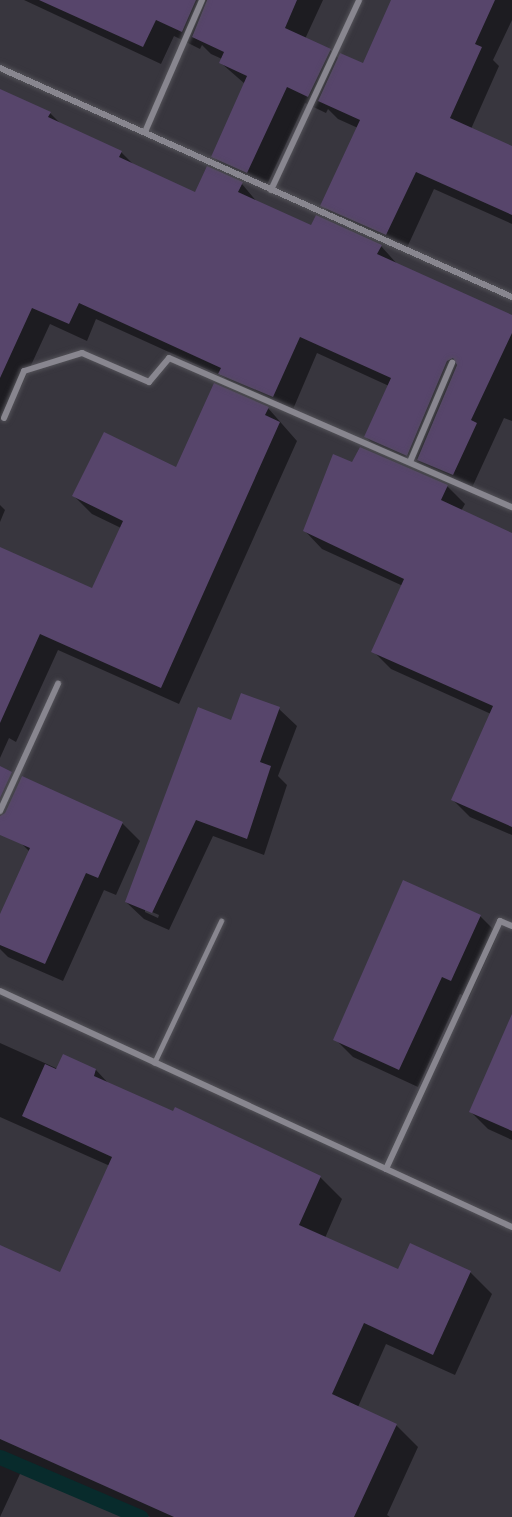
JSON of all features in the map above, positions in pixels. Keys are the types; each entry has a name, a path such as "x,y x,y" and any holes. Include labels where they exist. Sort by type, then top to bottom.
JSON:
{"street":[{"path":"145,132 202,0"},
{"path":"271,190 359,0"},
{"path":"0,68 512,297"},
{"path":"4,418 24,371 82,353 149,382 169,358 512,507"},
{"path":"410,462 452,363"},
{"path":"0,811 58,684"},
{"path":"386,1169 501,921 512,926"},
{"path":"0,991 512,1227"}],"lane":[{"path":"154,1063 221,921"}],"building":[{"path":"39,0 196,0 182,32 156,20 143,47"},
{"path":"207,0 297,0 285,28 331,49 308,97 287,87 247,173 211,157 247,76 219,63 224,52 192,37"},
{"path":"391,0 495,0 475,44 482,47 450,118 512,146 512,215 416,172 386,235 320,206 360,120 318,101 340,53 363,63"},
{"path":"0,89 51,112 48,117 122,151 119,157 195,192 207,166 243,182 238,192 311,225 316,215 382,245 377,254 512,315 512,333 471,420 477,423 453,475 417,460 457,365 453,358 447,361 407,456 364,437 391,378 300,337 273,397 218,374 221,368 79,303 69,324 32,308 0,378"},
{"path":"214,383 269,407 265,415 280,422 161,688 40,634 0,723 0,547 92,588 123,521 72,496 104,432 176,467"},
{"path":"360,447 448,485 441,500 512,533 512,827 451,800 493,706 371,652 404,579 303,531 333,454 352,462"},
{"path":"241,693 280,707 260,762 271,766 247,839 196,820 152,913 125,902 198,707 231,720"},
{"path":"0,766 12,772 0,798"},
{"path":"22,776 123,822 98,878 86,873 45,964 0,945 0,914 30,848 0,835 0,816 5,813"},
{"path":"403,880 481,915 451,981 442,977 399,1070 333,1040"},
{"path":"512,1014 512,1131 469,1112"},
{"path":"63,1054 96,1069 94,1076 173,1111 175,1107 321,1176 299,1225 398,1269 410,1243 471,1271 433,1355 364,1323 332,1394 397,1424 354,1517 174,1517 0,1439 0,1245 60,1272 112,1157 22,1116 45,1064 56,1069"}],"waterway":[{"path":"0,1457 141,1517"}]}
